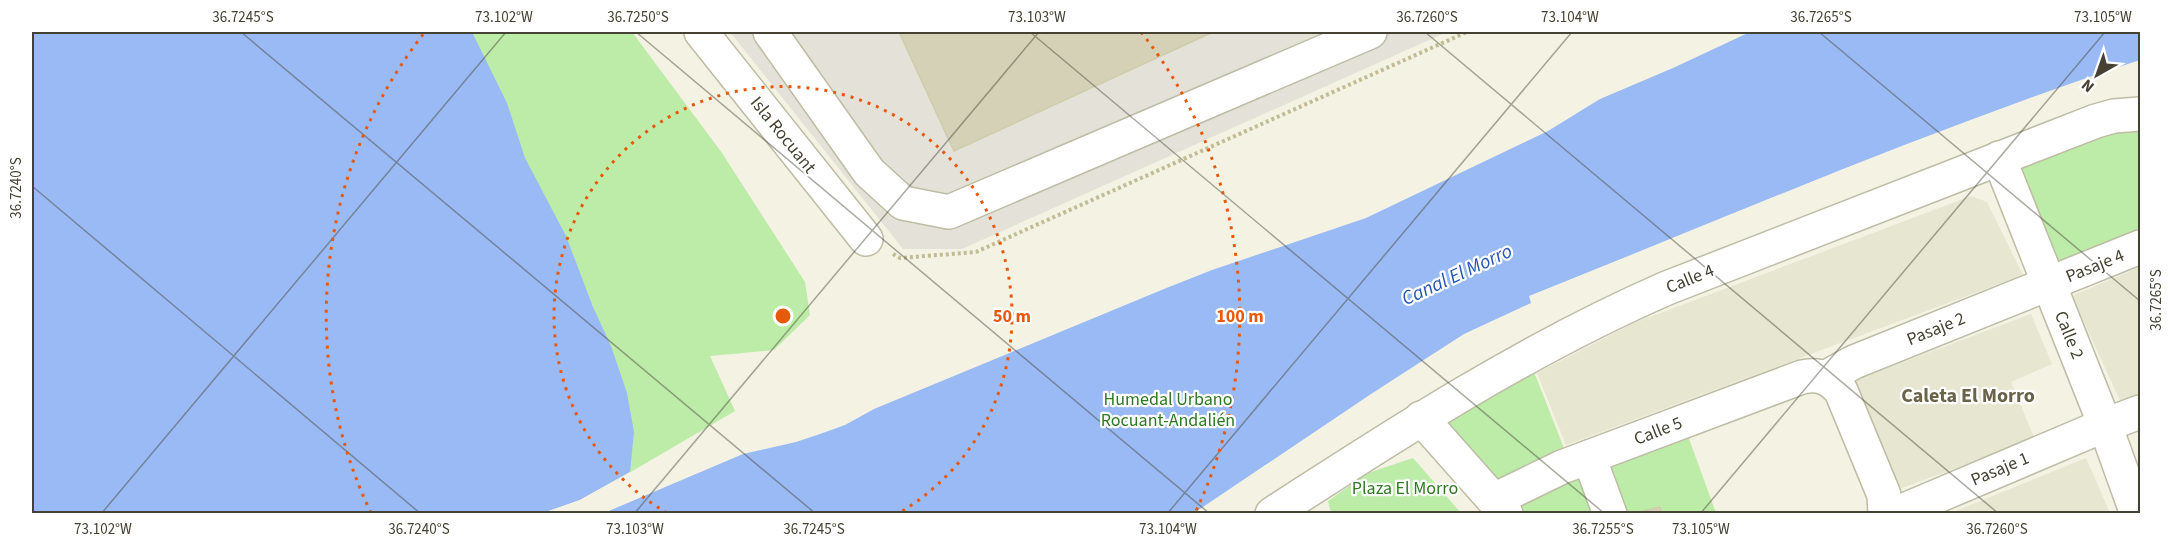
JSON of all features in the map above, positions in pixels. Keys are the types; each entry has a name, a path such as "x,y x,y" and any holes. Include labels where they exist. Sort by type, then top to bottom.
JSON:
{"street":[{"name":"Isla Rocuant","path":"701,32 866,240"},
{"path":"770,32 869,172 903,203 949,212 1370,32"},
{"name":"Calle 4","path":"1272,513 1420,418 1552,342 1610,313 1667,288 2096,121 2114,116 2140,114"},
{"name":"Calle 2","path":"1999,158 2105,424 2137,513"},
{"name":"Pasaje 4","path":"2049,285 2140,247"},
{"name":"Pasaje 2","path":"1825,378 1854,362 2049,285"},
{"name":"Calle 5","path":"1500,507 1562,467 1802,377 1818,375 1825,378"},
{"path":"1825,378 1834,383 1845,400 1884,495 1885,513"},
{"name":"Pasaje 1","path":"1895,513 2105,424 2140,412"},
{"path":"1420,418 1500,507"},
{"path":"1589,457 1610,513"}],"path":[{"path":"866,240 900,258 976,252 1467,32"}],"shaded area":[{"path":"730,32 1447,32 962,249 903,249"},
{"path":"1971,196 1987,202 2023,275 1566,445 1537,373 1634,323"},
{"path":"2140,267 2140,401 2123,407 2072,296"},
{"path":"2031,314 2052,364 2011,382 2035,440 1899,489 1856,380"},
{"path":"2086,458 2110,513 1951,513"}],"green space":[{"path":"298,32 632,32 722,153 805,282 810,315 774,350 710,356 735,411 617,480 543,513 32,513 32,438"},
{"path":"2140,118 2140,241 2054,277 2005,162"},
{"path":"1529,359 1569,461 1494,497 1423,419"},
{"path":"1684,425 1716,513 1614,513 1594,460"},
{"name":"Plaza El Morro","path":"1413,458 1461,513 1331,513 1328,501 1368,473"},
{"path":"1588,459 1608,513 1509,513 1564,468"}],"water":[{"path":"32,32 472,32 507,103 525,158 566,236 593,307 611,346 627,393 634,432 630,472 580,500 543,513 32,513"},
{"name":"Humedal Urbano Rocuant-Andalién","path":"1750,32 2140,32 2140,60 1909,143 1529,296 1531,303 1464,334 1194,513 604,513 743,454 796,442 845,425 874,409 1212,270 1366,218 1548,131 1600,99"}],"pier":[{"path":"630,472 632,474 582,503 552,514 543,513 580,500"}],"building":[{"path":"899,32 1213,32 954,151"},
{"path":"1660,507 1662,514 1636,514 1636,513"}],"district":[{"name":"Caleta El Morro","path":"1968,396"}],"water label":[{"name":"Canal El Morro","path":"1457,275"}]}
